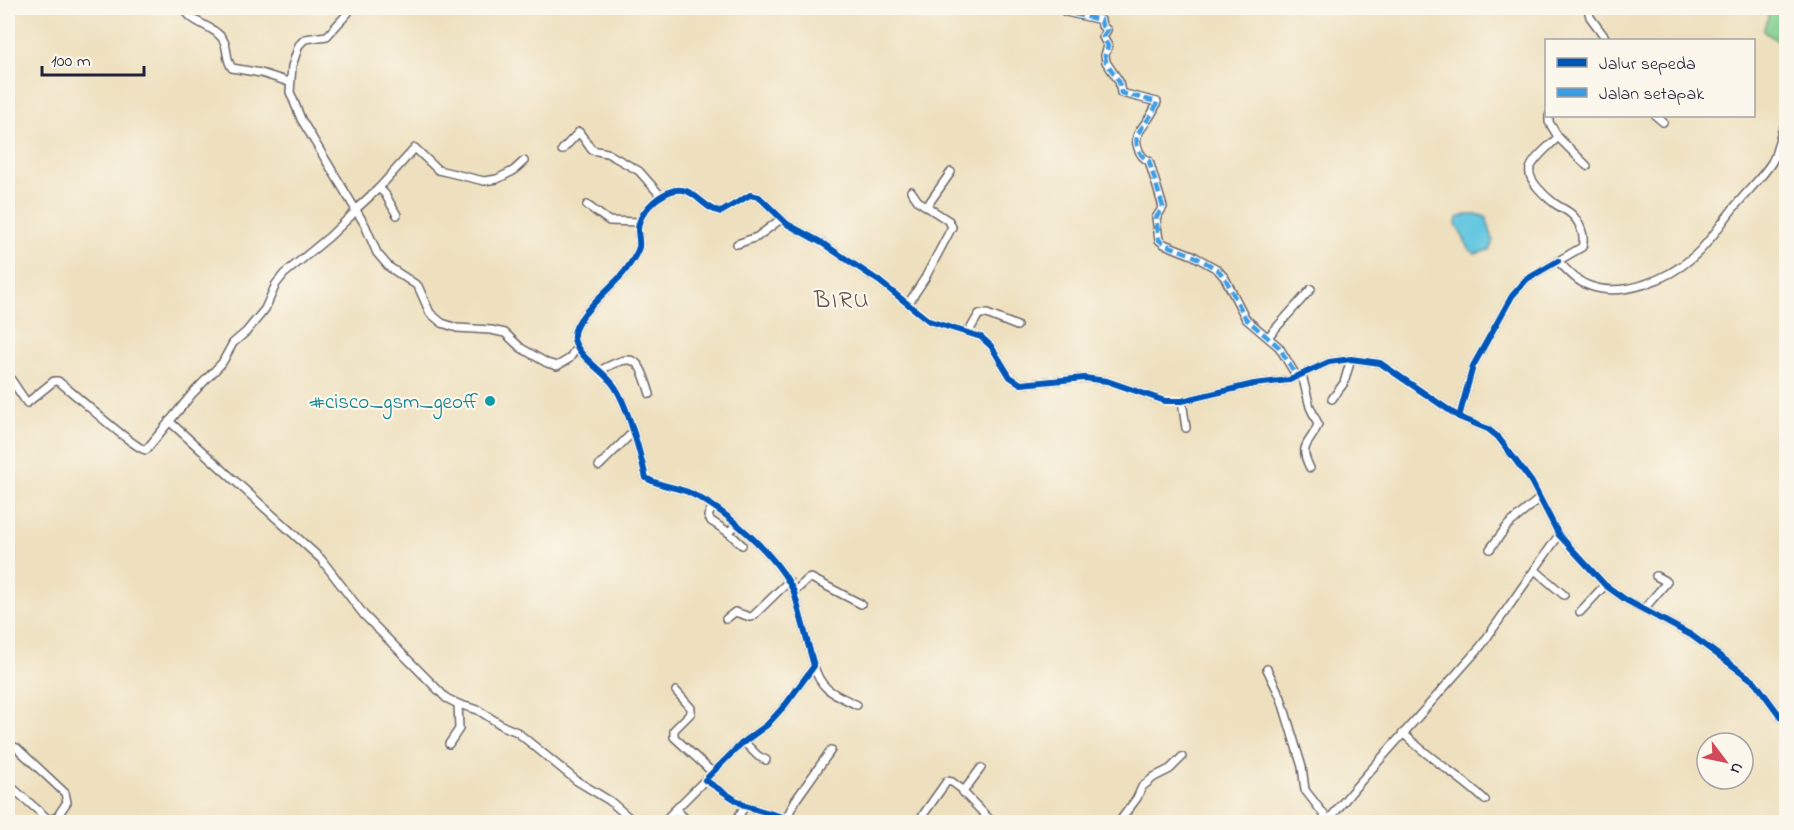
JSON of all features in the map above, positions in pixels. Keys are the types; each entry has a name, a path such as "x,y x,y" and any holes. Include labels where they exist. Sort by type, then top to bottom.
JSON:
{"street":[{"path":"185,8 188,15 218,33 222,38 227,46 229,65 232,68 261,73 290,82"},
{"path":"348,8 348,13 327,36 309,38 302,42 296,52 290,82 294,103 301,119 365,225 377,253 390,267 418,286 430,313 442,322 457,328 505,333 521,348 557,366 569,359 577,347"},
{"path":"1064,8 1064,12 1101,20 1101,24 1107,30 1103,37 1108,46 1105,55 1106,62 1119,81 1121,93 1157,102 1152,115 1137,136 1139,151 1142,158 1149,161 1163,207 1156,218 1159,240 1217,269 1246,319 1279,347 1299,376 1318,424 1305,446 1304,452 1310,468"},
{"path":"1588,8 1590,18 1606,39"},
{"path":"1549,117 1549,122 1558,137 1587,166"},
{"path":"1657,117 1663,122"},
{"path":"1558,261 1578,280 1590,287 1605,290 1621,289 1649,282 1670,273 1695,256 1761,177 1774,160 1782,129 1786,123"},
{"path":"562,150 579,132 592,150 607,153 639,171 661,196"},
{"path":"1459,417 1473,366 1512,296 1527,279 1580,249 1584,241 1578,222 1573,215 1552,202 1531,178 1530,170 1535,161 1558,137"},
{"path":"8,375 27,403 54,381 58,381 143,451 148,449 169,421 222,363 233,343 246,332 265,309 276,284 284,274 329,237 379,188 415,148 438,170 484,181 497,179 513,171 524,161"},
{"path":"927,206 951,172"},
{"path":"379,188 397,215"},
{"path":"857,705 833,694 823,686 816,675 789,581 749,534 688,492 647,479 617,389 577,347 574,334 578,324 595,302 617,281 634,258 639,247 639,222 647,209 661,196 672,190 693,192 711,208 721,212 750,195 755,195 781,219 879,280 933,323 981,337 991,346 1015,382 1032,384 1055,379 1092,379 1107,381 1165,400 1182,401 1254,384 1289,380 1329,362 1351,359 1380,363 1459,417 1488,429 1498,437 1531,481 1559,535 1605,585 1626,600 1691,635 1755,682 1786,724"},
{"path":"908,304 925,278 951,229 949,221 918,201 911,191"},
{"path":"587,205 609,221 639,222"},
{"path":"737,244 757,237 781,219"},
{"path":"1268,338 1311,289"},
{"path":"968,333 979,314 987,314 1017,326"},
{"path":"601,370 621,359 633,361 642,370 650,394"},
{"path":"1332,399 1344,384 1351,359"},
{"path":"1182,401 1186,428"},
{"path":"169,421 321,559 364,615 446,698 472,707 517,732 576,781 610,801 634,822"},
{"path":"599,466 633,432"},
{"path":"1490,549 1508,525 1539,499"},
{"path":"712,507 709,519 742,545"},
{"path":"728,532 737,525"},
{"path":"1267,669 1281,698 1302,767 1305,790 1328,822 1481,646 1559,535"},
{"path":"1535,570 1563,595"},
{"path":"1644,609 1667,582 1656,576"},
{"path":"794,592 811,578 861,604"},
{"path":"726,619 735,612 748,617 753,616 789,581"},
{"path":"1580,612 1605,585"},
{"path":"663,822 744,742 767,725 814,666"},
{"path":"676,691 691,708 691,713 674,730 674,737 712,772"},
{"path":"449,744 459,729 458,704"},
{"path":"1404,733 1426,755 1468,784 1485,800"},
{"path":"744,742 758,756 766,760"},
{"path":"8,749 16,748 65,793 68,802 57,817 50,820 8,784"},
{"path":"790,820 788,815 791,807 831,750"},
{"path":"1119,822 1137,798 1142,787 1170,769 1182,757"},
{"path":"963,790 981,768"},
{"path":"705,780 745,806 799,822"},
{"path":"918,822 947,781 963,790 964,795 992,822"},
{"path":"8,799 15,791"},
{"path":"735,822 745,806"},
{"path":"676,810 688,822"}],"green space":[{"path":"1769,8 1786,8 1786,46 1763,31"}],"water":[{"path":"1467,215 1486,217 1493,240 1490,250 1475,254 1470,250 1456,224 1457,218"}],"marked path":[{"path":"1064,8 1066,12 1101,20 1102,26 1107,30 1103,37 1108,46 1105,55 1106,62 1119,81 1121,93 1157,102 1137,136 1137,144 1140,152 1149,161 1163,207 1156,218 1159,240 1217,269 1225,278 1246,319 1279,347 1297,377"}],"cycle path":[{"path":"799,822 745,806 705,780 741,744 767,725 814,666 794,592 776,563 749,535 719,510 690,493 646,478 633,431 620,396 610,381 581,353 574,339 575,331 585,313 625,271 637,253 641,217 653,202 664,195 684,190 714,210 721,212 750,195 759,197 787,224 822,243 879,281 929,321 981,337 991,346 1010,377 1021,384 1084,378 1107,381 1165,401 1182,401 1254,384 1289,380 1329,362 1351,359 1380,363 1459,417"},
{"path":"1558,261 1527,279 1512,296 1473,366 1459,417 1488,429 1498,437 1531,481 1559,535 1605,585 1626,600 1691,635 1755,682 1786,724"}],"place":[{"name":"#cisco_gsm_geoff","path":"490,401"}],"district":[{"name":"BIRU","path":"842,299"}]}
